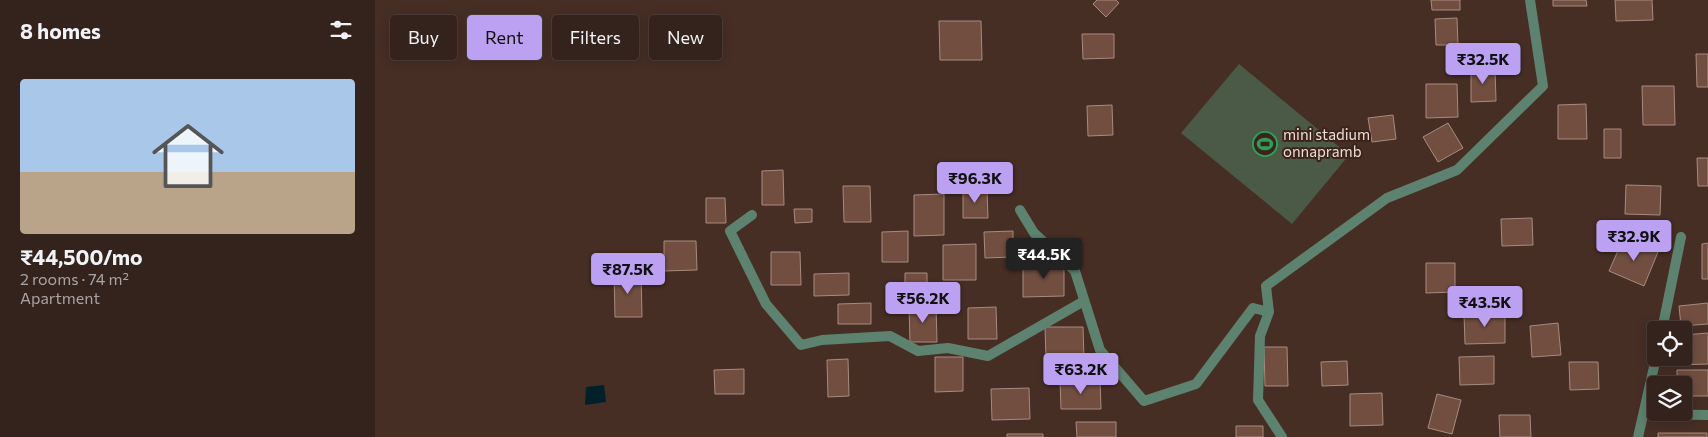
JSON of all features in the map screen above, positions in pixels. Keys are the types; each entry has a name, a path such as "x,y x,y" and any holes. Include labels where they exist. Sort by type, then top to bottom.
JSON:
{"street":[{"path":"1282,437 1258,400 1260,336 1269,312 1266,286 1387,198 1457,170 1543,86 1529,0"},
{"path":"1020,210 1034,233 1075,271 1100,350 1144,401 1196,384 1253,308 1269,312"},
{"path":"752,215 730,230 766,304 801,345 822,340 890,336 918,352 948,348 988,356 1085,302"},
{"path":"1664,321 1681,237"},
{"path":"1638,437 1645,414 1654,366"},
{"path":"1645,414 1708,415"}],"green space":[{"name":"mini stadium onnapramb","path":"1239,64 1349,155 1292,224 1181,133"}],"water":[{"path":"604,385 606,402 585,405 586,387"}],"building":[{"path":"1097,0 1116,0 1119,3 1106,17 1093,4"},
{"path":"1431,0 1460,0 1460,10 1432,10"},
{"path":"1553,0 1586,0 1587,6 1553,6"},
{"path":"1615,0 1652,0 1653,20 1616,21"},
{"path":"1457,18 1458,45 1436,45 1435,19"},
{"path":"939,21 981,21 982,60 940,60"},
{"path":"1082,34 1114,34 1114,58 1083,59"},
{"path":"1696,54 1708,54 1708,87 1697,87"},
{"path":"1471,69 1495,69 1496,101 1471,102"},
{"path":"1426,84 1457,84 1458,117 1426,118"},
{"path":"1642,86 1674,86 1675,125 1643,125"},
{"path":"1586,104 1587,139 1558,139 1558,105"},
{"path":"1112,105 1113,135 1088,136 1087,106"},
{"path":"1393,115 1396,139 1372,142 1368,118"},
{"path":"1448,123 1463,148 1438,162 1423,137"},
{"path":"1604,129 1621,129 1621,158 1604,158"},
{"path":"1697,158 1708,158 1708,186 1698,186"},
{"path":"783,170 784,205 762,205 762,171"},
{"path":"1626,185 1661,186 1660,215 1625,214"},
{"path":"843,186 870,186 871,222 844,222"},
{"path":"963,190 987,190 988,218 963,218"},
{"path":"944,194 944,235 914,236 914,195"},
{"path":"706,198 725,198 726,223 706,223"},
{"path":"794,209 812,209 812,222 795,223"},
{"path":"1532,218 1533,245 1502,246 1501,219"},
{"path":"908,231 908,262 882,262 882,232"},
{"path":"1013,231 1013,257 985,258 984,232"},
{"path":"1624,237 1658,252 1644,286 1609,271"},
{"path":"664,241 696,241 697,270 664,271"},
{"path":"1708,243 1708,279 1702,279 1702,244"},
{"path":"976,244 976,280 943,280 943,245"},
{"path":"771,252 800,252 801,285 771,285"},
{"path":"1426,263 1455,263 1455,292 1426,293"},
{"path":"1064,264 1064,296 1023,297 1023,265"},
{"path":"641,272 642,317 615,317 614,273"},
{"path":"849,273 849,295 814,296 814,274"},
{"path":"905,273 927,273 927,290 905,290"},
{"path":"871,303 871,324 838,324 838,304"},
{"path":"1708,303 1708,324 1692,325 1692,321 1680,321 1679,306"},
{"path":"909,306 936,306 937,342 910,342"},
{"path":"996,307 997,339 968,339 968,308"},
{"path":"1505,313 1505,343 1465,344 1464,314"},
{"path":"1558,323 1561,355 1532,357 1530,326"},
{"path":"1045,327 1083,327 1084,358 1046,359"},
{"path":"1708,333 1708,364 1692,364 1692,334"},
{"path":"1264,347 1287,347 1288,386 1265,386"},
{"path":"1494,356 1494,384 1460,385 1459,357"},
{"path":"935,357 963,357 963,391 935,392"},
{"path":"848,359 849,396 828,397 827,360"},
{"path":"1347,361 1348,385 1322,386 1321,362"},
{"path":"1569,362 1598,362 1599,389 1570,390"},
{"path":"744,369 744,394 715,394 714,370"},
{"path":"1677,370 1708,370 1708,396 1692,396 1692,376 1677,376"},
{"path":"1100,380 1101,409 1061,409 1060,381"},
{"path":"1029,388 1030,419 992,420 991,389"},
{"path":"1382,393 1383,425 1350,426 1350,394"},
{"path":"1437,394 1461,400 1452,434 1428,428"},
{"path":"1499,415 1530,415 1531,437 1500,437"},
{"path":"1076,422 1116,422 1116,437 1077,437"},
{"path":"1236,426 1263,426 1263,437 1236,437"},
{"path":"1658,433 1707,433 1707,437 1658,437"},
{"path":"1007,434 1043,434 1043,437 1007,437"}],"place":[{"name":"mini stadium onnapramb","path":"1265,144"}]}
